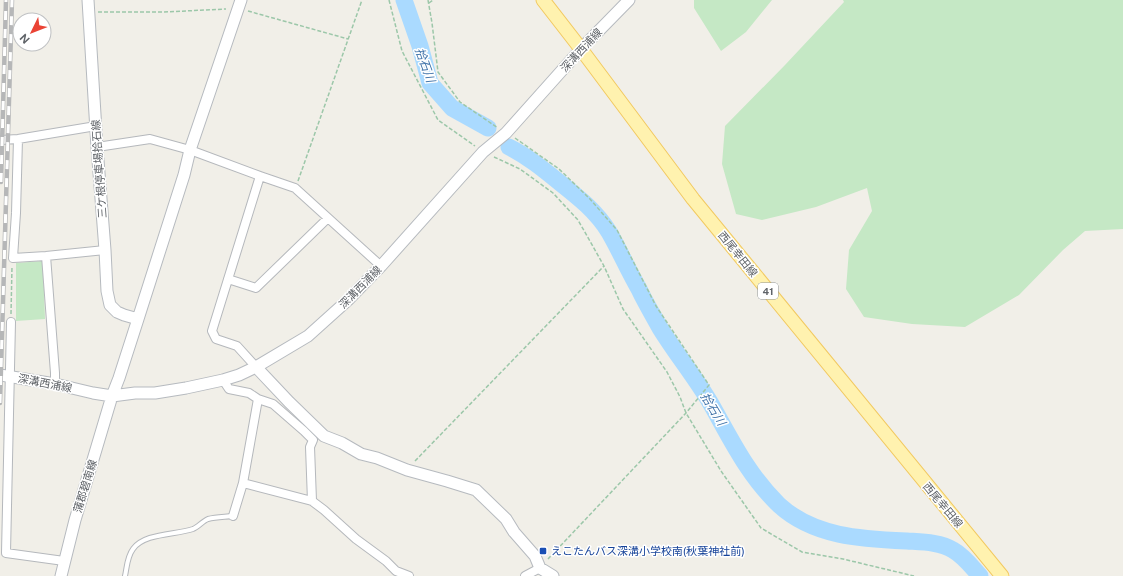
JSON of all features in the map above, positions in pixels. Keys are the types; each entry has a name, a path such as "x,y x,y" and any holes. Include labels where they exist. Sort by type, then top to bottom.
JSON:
{"main road":[{"name":"三ケ根停車場拾石線","path":"88,0 107,291 110,305 116,312 138,319"},
{"name":"西尾幸田線","path":"543,0 693,199 1002,576"},
{"name":"深溝西浦線","path":"5,376 55,384 112,396 135,393 155,393 186,388 239,375 256,367 308,336 348,300 381,266 483,152 506,133 581,49 629,0"},
{"path":"112,396 184,175 190,150 240,4"},
{"path":"256,367 324,436 342,443 361,454 377,458 407,470 476,490 506,519 514,532 535,556 540,568 553,576"},
{"name":"蒲郡碧南線","path":"61,576 64,561 112,396"}],"street":[{"path":"0,140 18,139 96,126"},
{"path":"18,139 16,213 12,258 105,250"},
{"path":"97,147 150,139 190,150 295,188 381,266"},
{"path":"256,367 237,346 216,339 212,331 236,249 260,176"},
{"path":"228,279 256,288 328,218"},
{"path":"46,256 55,384"},
{"path":"11,322 5,376 6,553 64,561"},
{"path":"223,380 229,389 249,393 258,399 273,404 313,440"},
{"path":"233,516 243,483 258,399"},
{"path":"312,501 310,447 313,440 324,436"},
{"path":"243,483 312,501 356,539 386,561 396,571 410,576"},
{"path":"525,576 540,568"}],"lane":[{"path":"125,576 128,559 133,549 149,537 179,533 194,528 208,519 233,516"}],"path":[{"path":"295,188 362,0"},
{"path":"428,0 438,72 460,102 520,141 559,169 589,198 617,230 656,306 709,385 686,413 540,568"},
{"path":"429,3 433,0"},
{"path":"89,12 164,12 240,4 348,39"},
{"path":"11,322 12,258"},
{"path":"407,470 604,266 623,309 668,372 686,413 722,471 761,528 802,552 843,559 914,576"}],"green space":[{"path":"694,0 772,0 746,32 721,51 694,8"},
{"path":"843,0 1123,0 1123,229 1085,231 1063,250 1019,295 965,327 912,324 864,317 846,289 849,250 872,211 867,188 816,207 762,220 736,214 722,164 725,126 844,2"},
{"path":"43,261 45,319 16,321 16,263"}],"waterway":[{"name":"拾石川","path":"404,0 420,46 430,83 452,108 488,128"},
{"name":"拾石川","path":"509,147 535,163 573,193 604,224 660,328 705,394 749,470 779,505 793,516 807,524 839,534 873,539 925,542 948,547 961,555 980,576"}],"railway":[{"path":"1,182 6,0"},
{"path":"0,403 12,0"}],"place":[{"name":"えこたんバス深溝小学校南(秋葉神社前)","path":"543,551"}]}
